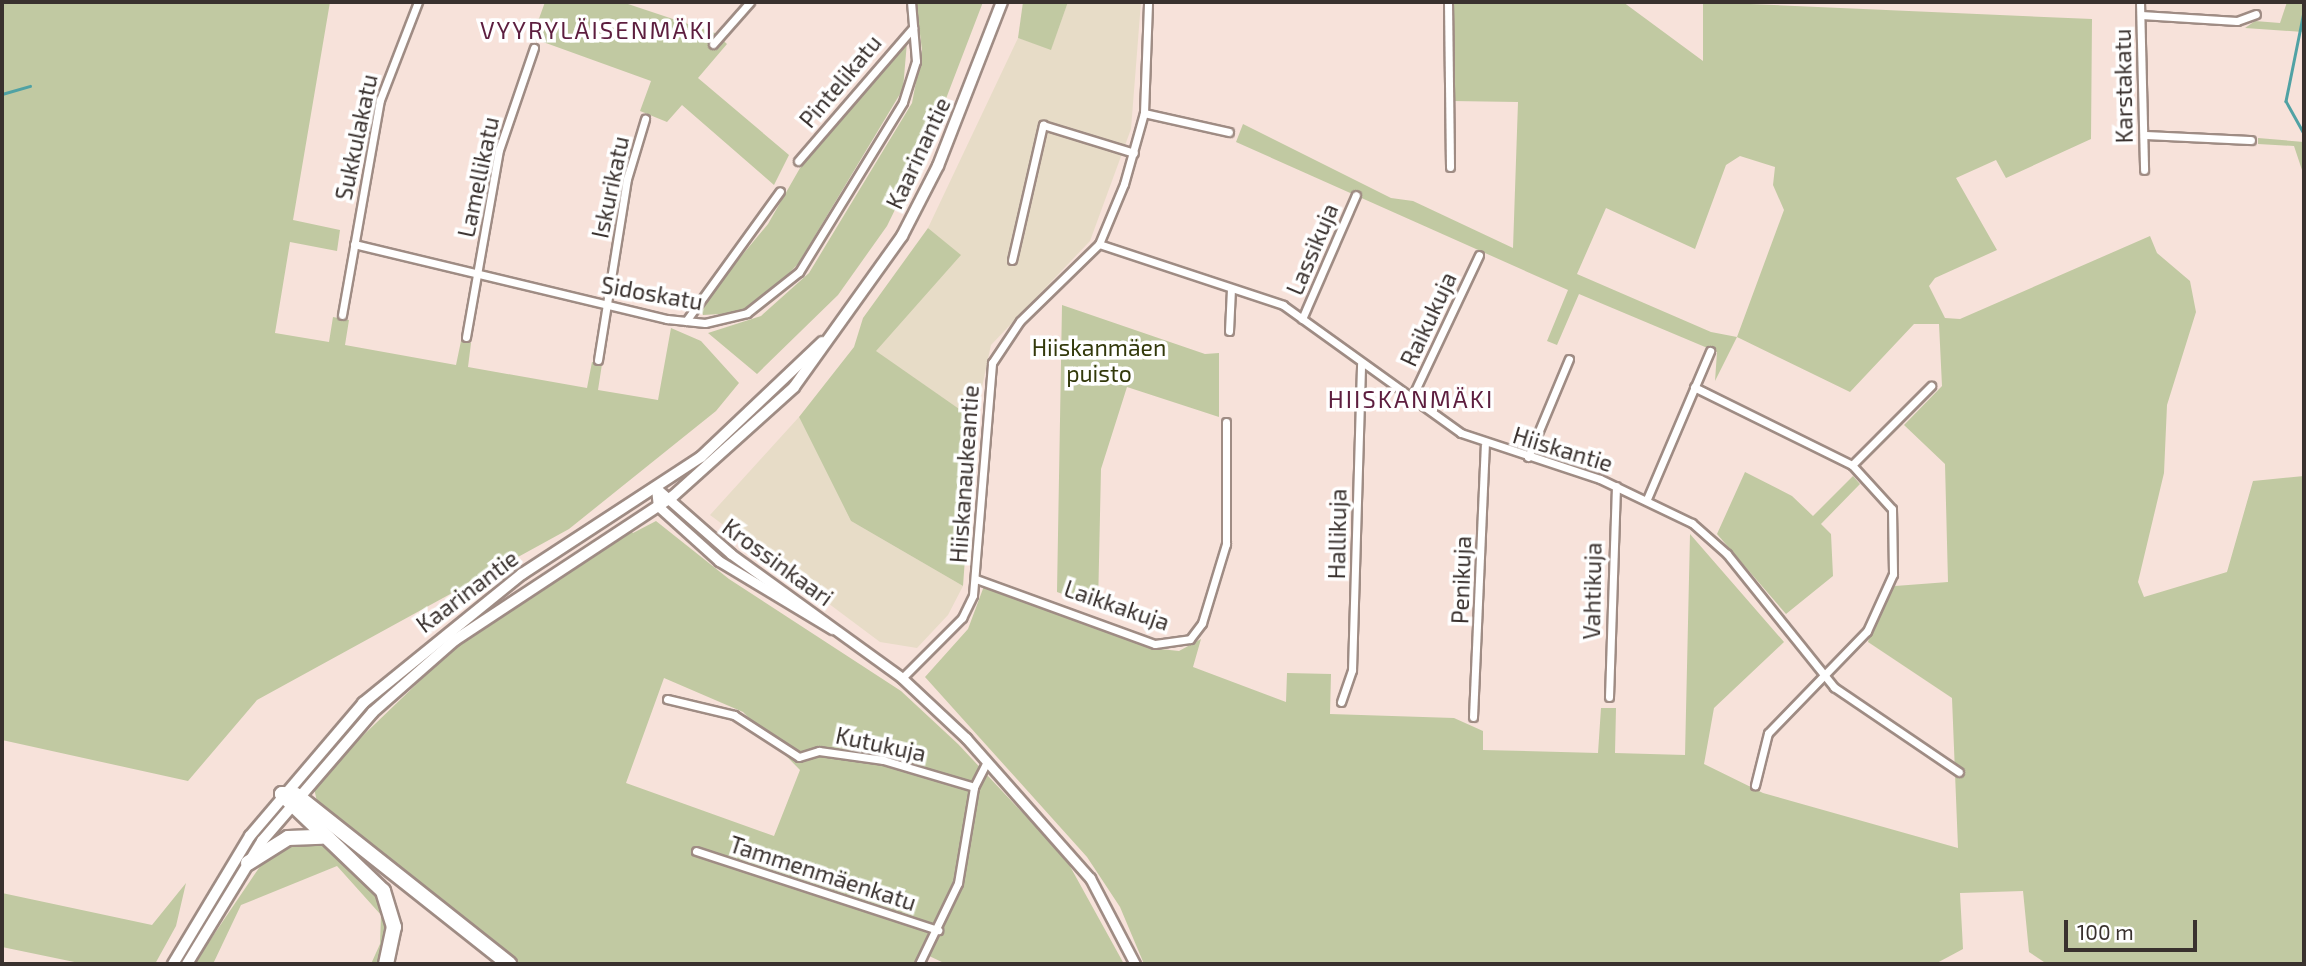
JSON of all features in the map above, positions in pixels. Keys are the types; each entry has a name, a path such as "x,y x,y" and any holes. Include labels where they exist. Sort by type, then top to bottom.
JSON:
{"highway":[{"path":"289,798 324,838 363,869 389,901 393,940 386,964"},
{"path":"289,798 509,964"},
{"path":"248,863 288,838 324,838"}],"main road":[{"name":"Kaarinantie","path":"187,964 289,798 373,712 455,640 672,497 777,406 850,312 928,187 1002,2"},
{"name":"Kaarinantie","path":"174,963 213,892 289,798 412,659 522,574 656,488 736,427 850,312"}],"street":[{"name":"Sukkulakatu","path":"342,315 380,100 418,2"},
{"path":"713,44 750,2"},
{"name":"Sidoskatu","path":"354,244 607,305 686,321 747,313 799,272 903,103 916,61 911,2"},
{"name":"Hiiskanaukeantie","path":"902,678 962,618 976,579 992,363 1020,321 1098,244 1134,153 1143,113 1148,2"},
{"path":"1448,2 1450,167"},
{"name":"Karstakatu","path":"2140,2 2144,170"},
{"path":"2141,15 2237,22 2256,14"},
{"name":"Pintelikatu","path":"798,161 913,28"},
{"name":"Lamellikatu","path":"466,337 499,150 534,48"},
{"path":"1143,113 1229,132"},
{"name":"Iskurikatu","path":"598,360 627,179 645,119"},
{"path":"1012,260 1043,125 1134,153"},
{"path":"2144,135 2251,139"},
{"path":"686,321 780,191"},
{"name":"Lassikuja","path":"1302,319 1356,195"},
{"name":"Hiiskantie","path":"1098,244 1283,305 1411,399 1485,445 1616,486 1647,499 1716,542 1825,678 1959,772"},
{"name":"Raikukuja","path":"1411,399 1479,254"},
{"path":"1229,331 1231,289"},
{"path":"1647,499 1710,351"},
{"path":"1528,457 1569,359"},
{"name":"Hallikuja","path":"1341,702 1352,670 1361,364"},
{"path":"1852,465 1931,386"},
{"path":"1694,387 1852,465 1889,503 1894,567 1867,631 1825,678 1768,733 1755,785"},
{"name":"Laikkakuja","path":"976,579 1155,644 1190,639 1202,624 1226,544 1226,422"},
{"name":"Penikuja","path":"1473,717 1485,445"},
{"name":"Vahtikuja","path":"1608,697 1616,486"},
{"path":"656,488 658,506"},
{"name":"Krossinkaari","path":"656,488 672,497 709,537 902,678 987,762 1090,878 1135,964"},
{"name":"Krossinkaari","path":"658,506 719,561 840,633"},
{"name":"Kutukuja","path":"667,699 734,715 799,757 841,753 974,787"},
{"path":"919,964 938,930 963,863 974,787 987,762"},
{"name":"Tammenmäenkatu","path":"696,852 938,930"}],"shaded area":[{"path":"1068,2 1141,2 1131,129 1090,241 991,345 975,420 875,351 960,255 928,228 1018,38 1051,49"},
{"path":"799,417 851,521 963,586 948,615 917,648 880,642 710,515"}],"green space":[{"path":"2,2 330,2 293,220 340,230 337,251 290,242 275,333 329,342 333,317 349,320 345,345 456,365 461,341 471,343 468,367 587,388 592,362 602,364 598,390 658,400 671,328 701,341 739,383 716,411 569,529 257,700 188,781 2,740"},
{"path":"545,2 622,2 715,33 727,44 698,78 789,155 774,185 682,105 667,122 640,111 651,81 532,38"},
{"path":"916,2 983,2 934,130 887,226 838,295 757,374 708,333 761,316 809,273 912,103 922,50"},
{"path":"1023,2 1068,2 1051,50 1018,38"},
{"path":"1453,2 1623,2 1703,61 1703,2 2092,19 2091,139 2006,178 1996,160 1956,178 1997,250 1935,278 1929,286 1945,318 1960,319 2150,236 2157,253 2190,281 2196,312 2167,405 2164,473 2138,582 2144,597 2227,572 2253,481 2304,476 2304,964 2047,964 2029,952 2023,891 1960,893 1963,949 1935,964 1144,964 1120,907 1087,857 925,677 968,629 984,586 1151,648 1179,651 1201,639 1193,667 1286,702 1287,673 1331,674 1330,714 1454,718 1483,731 1483,750 1598,753 1601,708 1616,708 1615,753 1685,755 1690,534 1784,642 1714,708 1704,764 1763,793 1958,848 1952,698 1868,642 1878,608 1895,586 1948,582 1945,464 1904,425 1942,386 1939,324 1914,324 1850,392 1737,337 1715,381 1717,352 1579,294 1557,345 1547,341 1568,290 1236,142 1243,124 1391,198 1413,201 1513,248 1518,102 1452,101","holes":["1740,156 1775,167 1773,185 1784,210 1737,337 1711,332 1577,274 1606,208 1695,249 1726,165"]},
{"path":"2287,2 2304,2 2303,32 2245,28 2255,21 2280,23"},
{"path":"907,42 903,89 798,264 761,302 738,313 703,315 699,307 768,224 800,168"},
{"path":"2258,138 2304,142 2304,176 2294,146 2258,144"},
{"path":"928,228 961,255 876,351 975,420 963,586 851,521 799,417 854,347 863,318"},
{"name":"Hiiskanmäen puisto","path":"1062,305 1205,354 1219,353 1219,417 1127,387 1101,469 1098,607 1057,592"},
{"path":"1745,472 1792,496 1813,516 1853,476 1860,484 1821,524 1831,534 1833,576 1786,614 1717,534"},
{"path":"656,521 729,579 901,691 958,744 1066,859 1124,964 946,964 925,954 919,964 521,964 317,802 314,788 324,773 453,649 629,529 633,533","holes":["664,678 743,712 800,770 774,836 626,783"]},
{"path":"319,843 378,896 389,927 380,964 371,964 380,944 381,915 337,866 241,905 213,964 194,964 263,862 287,844"},
{"path":"186,883 176,926 155,964 84,964 2,947 2,893 152,925"}],"waterway":[{"path":"2304,12 2286,101 2304,134"},
{"path":"2,94 30,86"}],"district":[{"name":"VYYRYLÄISENMÄKI","path":"597,30"},
{"name":"HIISKANMÄKI","path":"1411,399"}]}
